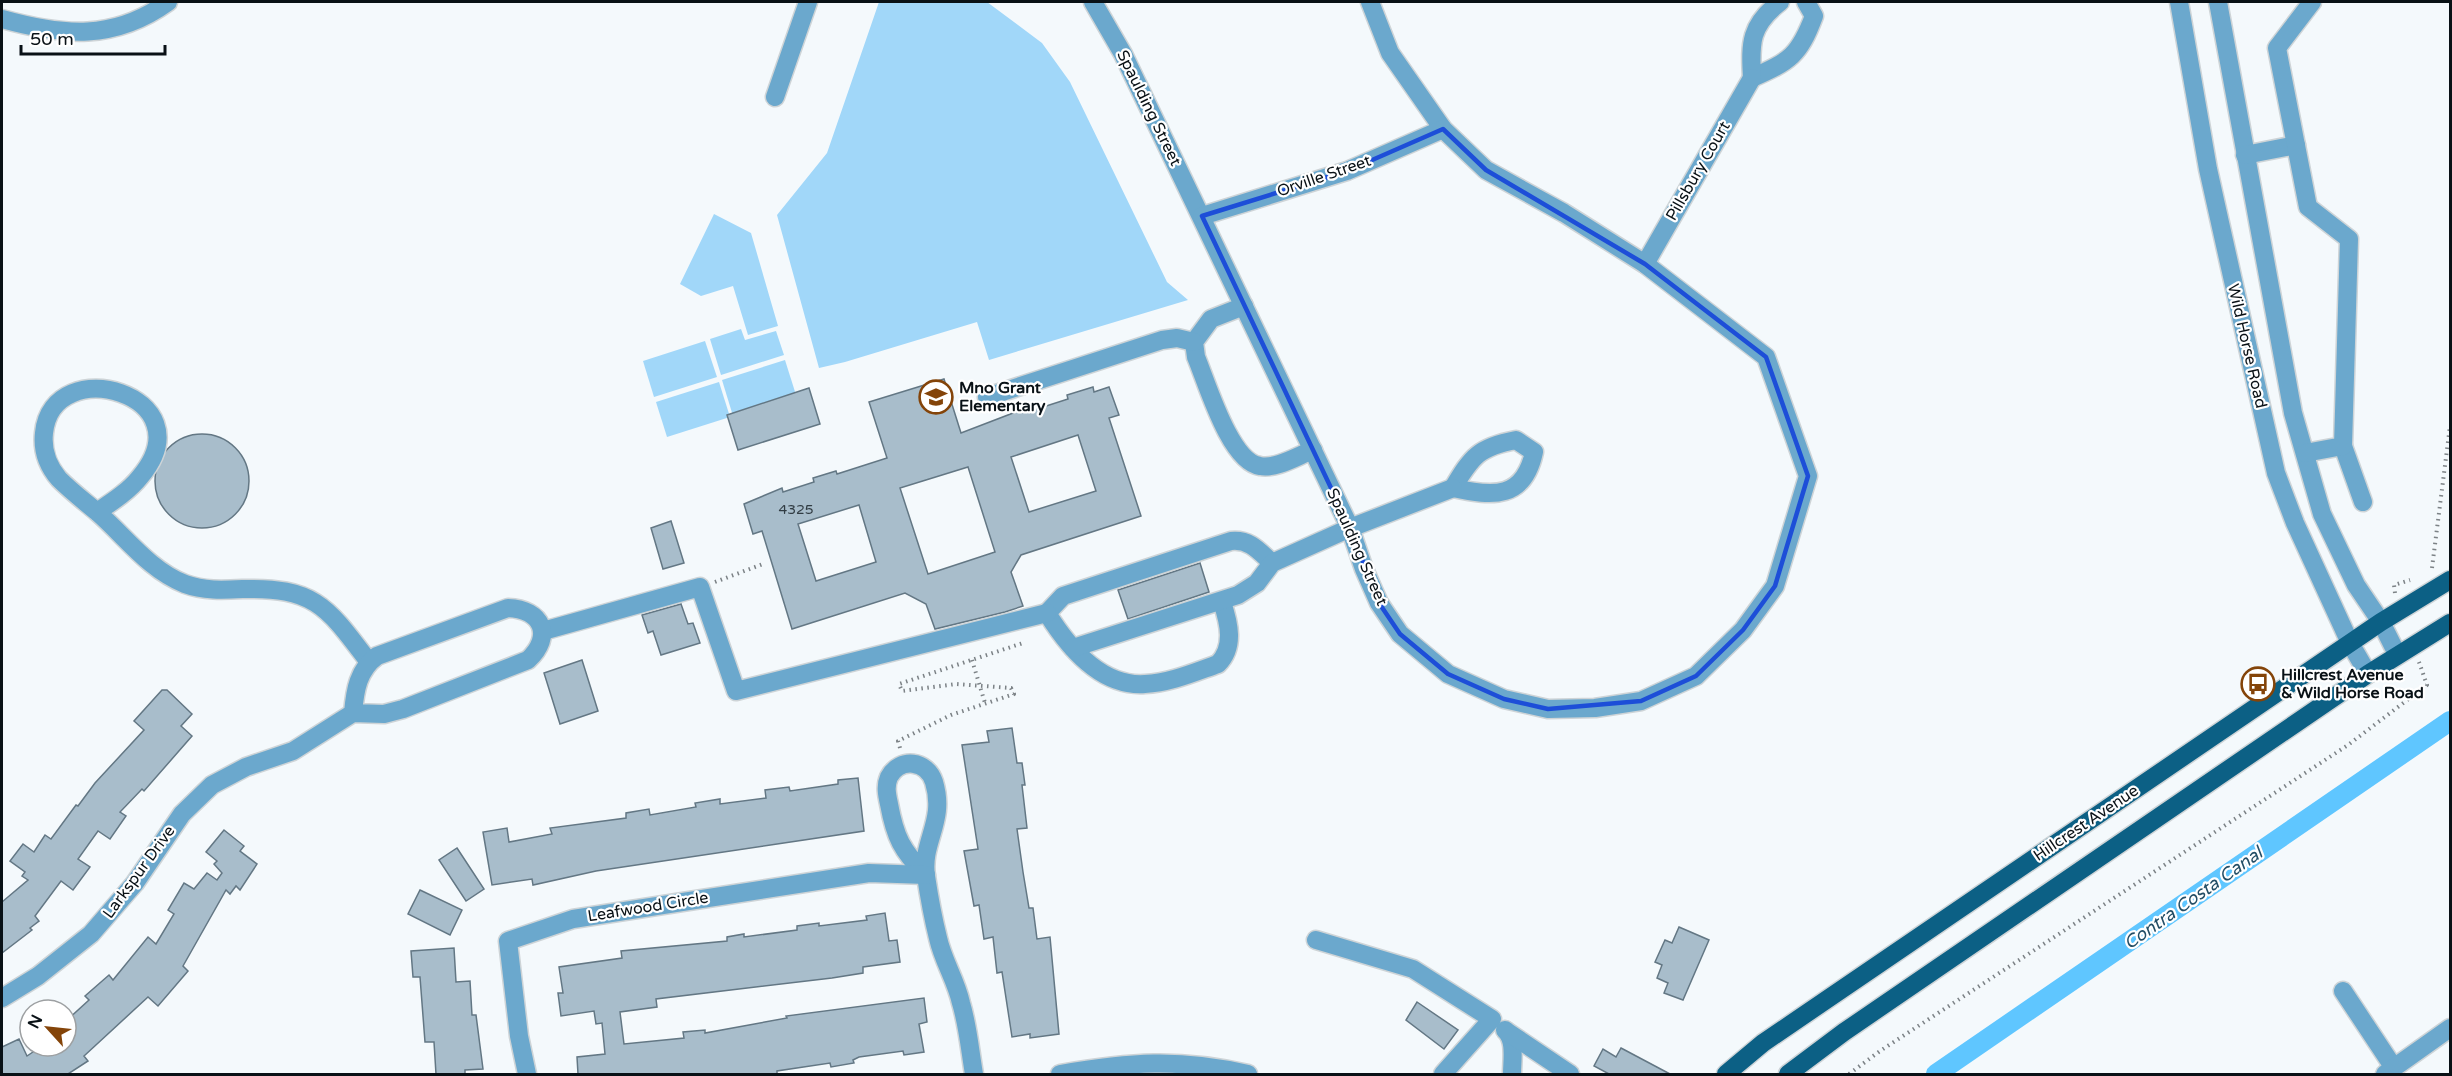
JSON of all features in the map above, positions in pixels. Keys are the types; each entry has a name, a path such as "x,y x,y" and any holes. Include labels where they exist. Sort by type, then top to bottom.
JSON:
{"main road":[{"name":"Hillcrest Avenue","path":"1726,1074 1763,1043 2350,642 2451,580"},
{"path":"1788,1074 1854,1025 2397,654 2444,627"}],"street":[{"path":"2,19 41,30 95,33 152,14 168,2"},
{"path":"775,97 808,2"},
{"name":"Spaulding Street","path":"1093,2 1124,54 1202,216 1350,528 1379,603 1400,634 1448,674 1504,699 1548,709 1594,708 1641,701 1696,676 1743,630 1775,585 1808,476 1766,357 1645,264 1564,213 1486,170 1443,129 1390,53 1370,2"},
{"path":"1780,2 1765,13 1750,41 1752,78 1784,64 1803,44 1814,16 1806,2"},
{"name":"Wild Horse Road","path":"2179,2 2208,169 2276,474 2295,522 2350,642 2368,674"},
{"name":"Wild Horse Road","path":"2218,2 2293,413 2322,514 2356,585 2381,622 2397,654"},
{"path":"2312,2 2277,48 2308,207 2349,239 2343,446 2363,502"},
{"name":"Pillsbury Court","path":"1645,264 1752,78"},
{"name":"Orville Street","path":"1202,216 1347,171 1443,129"},
{"path":"2245,155 2296,145"},
{"path":"1244,306 1211,319 1194,342 1196,357 1235,449 1242,457 1259,466 1268,466 1313,450"},
{"path":"987,397 1162,340 1177,338 1194,342"},
{"path":"97,512 140,477 150,462 158,430 156,421 141,404 119,392 103,388 84,390 59,400 45,425 43,437 50,468 72,492 97,512 145,558 184,583 216,590 278,588 302,595 318,604 342,626 369,662"},
{"path":"2305,453 2343,446"},
{"path":"1073,648 1222,602 1247,591 1264,576 1272,564 1350,528 1454,488"},
{"path":"543,631 700,587 736,691 1047,613 1063,596 1231,541 1251,544 1272,564"},
{"path":"1047,613 1073,648 1091,666 1126,682 1142,685 1167,681 1218,664 1222,660 1229,644 1222,602"},
{"path":"508,608 534,615 543,631 536,653 517,665 404,709 384,714 353,713 357,682 369,662 385,652 508,608"},
{"name":"Larkspur Drive","path":"2,998 38,976 92,934 135,883 168,833 195,799 212,785 246,767 293,751 353,713"},
{"path":"926,875 900,844 892,824 886,790 891,774 900,765 906,763 921,766 934,782 938,817 928,848 926,875 938,939 962,1005 974,1074"},
{"name":"Leafwood Circle","path":"527,1074 519,1036 507,941 573,919 869,873 926,875"},
{"path":"1316,940 1413,969 1492,1019 1570,1074"},
{"path":"2343,991 2390,1071 2451,1028"},
{"path":"1443,1074 1492,1019"},
{"path":"1506,1031 1512,1044 1512,1074"},
{"path":"1060,1074 1133,1063 1157,1062 1211,1067 1248,1074"}],"path":[{"path":"700,587 763,564"},
{"path":"902,755 898,741 951,715 1014,694 1011,688 956,684 902,691 899,684 1023,643"},
{"path":"972,660 986,704"}],"highlighted area":[{"path":"1443,129 1486,170 1645,264 1766,357 1808,476 1775,586 1743,630 1696,676 1641,701 1548,709 1504,699 1448,674 1400,634 1379,603 1350,528 1202,216 1347,171"}],"shaded area":[{"path":"879,2 987,2 1042,43 1070,82 1167,282 1188,300 989,360 977,322 819,368 777,215 827,153"},
{"path":"714,214 751,233 778,326 748,335 733,286 701,296 680,284"},
{"path":"741,329 745,340 776,331 784,355 721,375 710,339"},
{"path":"705,341 717,377 654,397 643,361"},
{"path":"785,360 796,395 733,416 722,380"},
{"path":"719,382 730,417 667,437 656,402"}],"building":[{"path":"944,379 961,433 1039,403 1040,408 1068,399 1067,395 1093,387 1094,392 1109,387 1119,415 1109,418 1141,516 1021,555 1011,572 1023,606 1005,612 935,629 926,604 905,593 792,629 762,531 753,534 744,504 782,488 783,492 814,482 813,478 836,471 837,474 887,458 869,402","holes":["1078,435 1096,491 1029,512 1011,457","968,467 995,552 928,574 900,488","859,505 876,562 816,581 798,524"]},
{"path":"809,388 820,424 738,450 727,415"},
{"path":"202,434 220,437 235,448 246,463 249,481 246,499 235,514 220,525 202,528 184,525 169,514 158,499 155,481 158,463 169,448 184,437"},
{"path":"671,521 684,563 663,569 651,528"},
{"path":"1200,563 1209,592 1128,619 1118,590"},
{"path":"681,604 688,624 693,623 700,643 661,655 653,631 648,633 642,615"},
{"path":"582,660 598,711 560,724 544,673"},
{"path":"162,690 167,690 192,714 181,726 192,736 144,791 142,789 120,812 126,816 110,839 98,831 78,859 90,867 73,890 61,881 35,916 39,921 30,928 32,930 2,953 2,902 28,880 22,876 25,872 10,861 23,844 34,852 45,835 51,839 76,805 78,806 95,783 144,730 134,721"},
{"path":"1012,728 1017,763 1022,763 1025,785 1022,785 1027,828 1017,829 1023,872 1029,908 1033,908 1037,939 1050,937 1059,1034 1030,1038 1030,1034 1012,1037 1002,972 997,973 993,937 984,939 979,905 974,906 964,851 978,849 962,745 989,742 987,731"},
{"path":"858,778 864,831 596,871 533,885 532,879 492,885 483,832 507,828 509,842 552,834 550,828 626,818 626,813 649,809 650,815 696,807 695,803 720,799 720,804 766,798 765,790 789,787 790,791 838,784 838,780"},
{"path":"224,830 244,846 240,851 257,864 240,890 236,886 230,894 226,890 183,966 188,971 158,1006 148,997 84,1056 88,1061 68,1074 2,1074 2,1047 18,1039 18,1058 78,1058 78,1010 89,1000 85,996 109,975 113,980 148,937 156,944 174,914 168,910 184,883 194,889 207,873 217,880 222,873 214,864 217,861 206,852"},
{"path":"457,848 484,889 466,901 439,860"},
{"path":"420,890 462,910 450,935 408,914"},
{"path":"885,913 889,941 897,940 900,962 863,967 863,973 832,978 656,999 657,1007 620,1012 624,1044 684,1038 683,1032 705,1030 705,1033 787,1018 786,1016 924,998 927,1022 919,1024 924,1052 904,1055 903,1051 859,1057 853,1060 854,1063 831,1067 830,1063 777,1071 777,1074 578,1074 577,1057 605,1054 602,1023 596,1024 594,1011 561,1016 558,993 563,993 559,967 622,958 621,951 727,941 727,937 797,930 797,926 819,923 819,926 867,920 866,916"},
{"path":"1679,927 1709,940 1683,1000 1664,993 1668,983 1657,978 1662,965 1655,962 1665,940 1672,943"},
{"path":"454,948 456,982 470,981 472,1015 476,1015 483,1069 465,1070 465,1074 436,1074 434,1042 425,1042 420,977 413,977 411,951"},
{"path":"1417,1002 1458,1030 1444,1049 1406,1020"},
{"path":"1621,1048 1670,1074 1609,1074 1594,1066 1603,1049 1616,1057"}],"waterway":[{"name":"Contra Costa Canal","path":"1936,1074 2450,721"}],"place":[{"name":"Mno Grant Elementary","path":"936,397"},
{"name":"Hillcrest Avenue & Wild Horse Road","path":"2258,684"}]}
